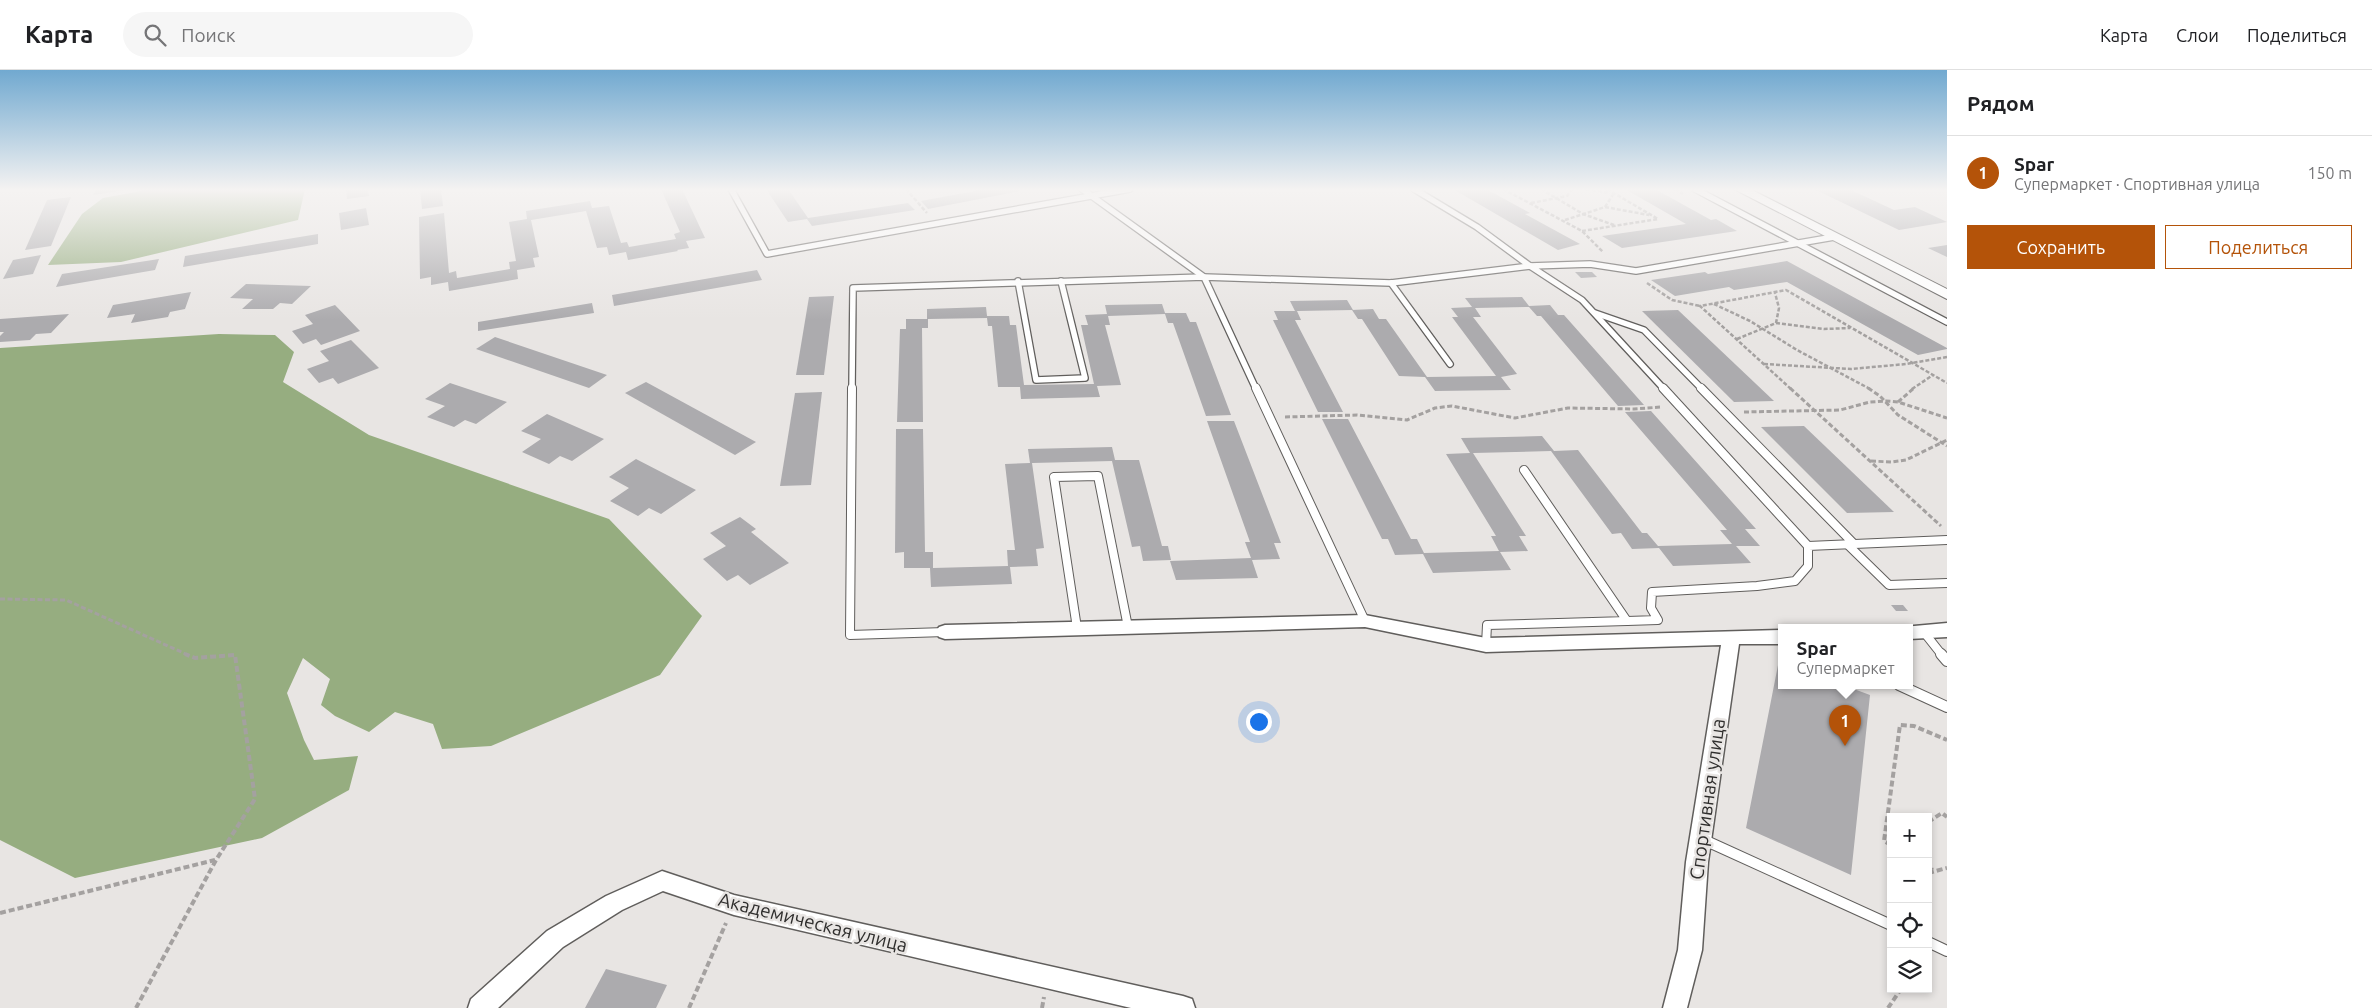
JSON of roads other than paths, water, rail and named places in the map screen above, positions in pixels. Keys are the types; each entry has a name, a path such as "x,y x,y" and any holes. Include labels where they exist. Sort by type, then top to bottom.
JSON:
{"street":[{"path":"1826,233 1947,295"},
{"path":"945,632 1365,621 1486,645 1778,637"},
{"path":"1916,632 1947,630"},
{"name":"Спортивная улица","path":"1675,1008 1690,950 1701,838 1731,638"},
{"name":"Академическая улица","path":"480,1008 555,939 614,904 662,881 734,904 1183,1008"}],"lane":[{"path":"755,233 767,254 887,233"},
{"path":"1142,233 1204,277 1365,621"},
{"path":"1485,233 1530,266 1582,300 1808,546 1808,566 1795,581 1757,586 1652,592 1651,608 1658,620 1487,625 1486,645"},
{"path":"1777,233 1947,322"},
{"path":"945,632 850,635 853,288 1018,281 1204,277 1391,283 1530,266 1590,264 1636,271 1834,237"},
{"path":"1018,281 1036,380 1085,378 1061,280"},
{"path":"1391,283 1450,364"},
{"path":"1593,312 1644,330 1726,413 1889,585 1947,583"},
{"path":"1524,470 1626,621"},
{"path":"1077,628 1054,477 1098,476 1128,627"},
{"path":"1808,546 1947,540"},
{"path":"1916,632 1947,661"},
{"path":"1909,689 1947,706"},
{"path":"1701,838 1887,923"},
{"path":"1932,944 1947,951"}],"place":[{"name":"Spar","path":"1845,746"}]}
